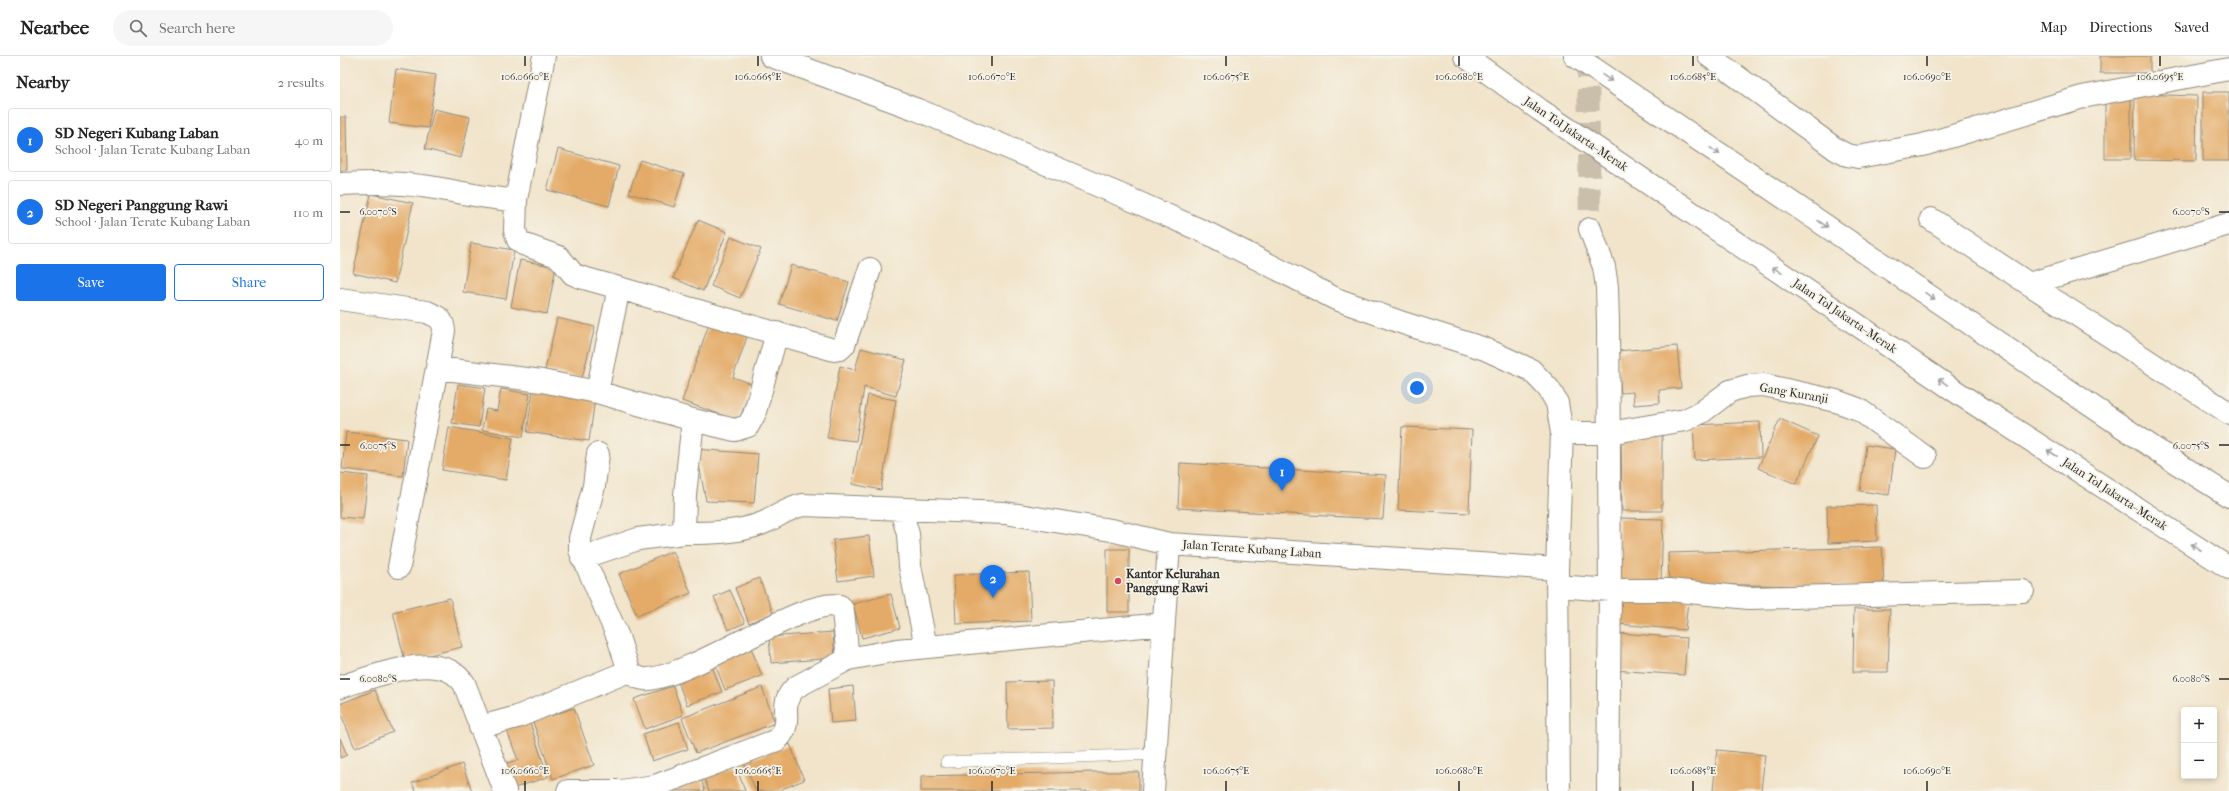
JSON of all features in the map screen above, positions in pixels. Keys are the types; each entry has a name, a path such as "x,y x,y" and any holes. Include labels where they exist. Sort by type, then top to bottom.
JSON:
{"main road":[{"path":"544,56 516,200 515,230 518,240 523,244 559,257 573,274 580,277 826,348 840,350 849,334 870,269"},
{"path":"770,56 918,110 1123,196 1209,234 1336,299 1485,350 1531,370 1549,389 1572,433 1563,581 1559,791"},
{"name":"Jalan Tol Jakarta–Merak","path":"1465,56 1540,110 1958,392 2229,568"},
{"path":"1575,56 2161,452 2229,496"},
{"path":"1709,56 1837,150 1847,155 1858,157 1923,145 2082,97 2229,69"},
{"path":"340,184 396,183 424,186 476,197 516,200"},
{"path":"1931,219 2229,413"},
{"path":"2029,284 2229,224"},
{"path":"1590,229 1604,267 1607,287 1608,791"},
{"path":"596,392 619,288"},
{"path":"340,299 427,312 440,317 444,323 444,331 399,567"},
{"path":"437,368 542,381 596,392 693,420 735,430 748,426 754,415 777,333"},
{"name":"Gang Kuranji","path":"1572,433 1607,433 1685,420 1702,412 1730,392 1747,386 1764,385 1836,401 1858,409 1925,457"},
{"path":"684,533 685,495 693,420"},
{"path":"598,454 594,486 580,538 582,558 618,638 629,671 639,678 647,680 658,677 703,660 804,612 833,604 840,606 843,611 848,659"},
{"path":"582,558 638,539 684,533 735,530 762,523 794,507 803,505 1005,513 1112,530 1169,544"},
{"path":"901,510 908,534 910,566 926,647"},
{"name":"Jalan Terate Kubang Laban","path":"1153,791 1169,544 1563,581 1607,590 1668,590 1749,598 2023,591"},
{"path":"621,791 655,786 777,740 787,727 786,700 790,693 796,687 848,659 896,650 1163,624"},
{"path":"340,687 396,670 432,666 450,671 464,683 505,791"},
{"path":"480,727 517,717 629,671"},
{"path":"568,791 616,791"}],"lane":[{"path":"946,762 1155,754"}],"building":[{"path":"2100,56 2150,56 2150,73 2100,73"},
{"path":"396,69 436,75 428,128 389,123"},
{"path":"2203,92 2229,92 2229,161 2203,161"},
{"path":"2135,94 2197,96 2196,161 2134,160"},
{"path":"2105,96 2131,96 2131,159 2105,159"},
{"path":"434,109 470,117 461,158 425,149"},
{"path":"340,117 346,117 347,170 340,170"},
{"path":"558,149 619,166 609,206 547,190"},
{"path":"640,160 684,174 674,207 629,193"},
{"path":"371,194 413,203 395,283 353,273"},
{"path":"698,220 727,232 703,291 673,278"},
{"path":"731,237 761,249 740,298 711,286"},
{"path":"471,243 514,250 506,299 463,292"},
{"path":"520,260 556,267 547,314 511,307"},
{"path":"791,265 849,282 837,321 779,304"},
{"path":"557,318 595,327 582,378 545,370"},
{"path":"710,321 748,334 733,377 752,384 739,421 682,401"},
{"path":"1677,346 1681,388 1659,390 1660,403 1634,405 1633,392 1621,393 1617,351"},
{"path":"861,348 906,360 896,396 864,387 856,441 827,438 840,366 855,370"},
{"path":"458,384 485,388 479,427 452,423"},
{"path":"501,389 530,394 523,437 482,430 486,409 497,411"},
{"path":"533,390 595,399 589,441 527,432"},
{"path":"868,395 896,400 881,490 852,484"},
{"path":"1780,419 1818,436 1796,484 1758,468"},
{"path":"1760,422 1761,457 1695,460 1693,425"},
{"path":"449,427 513,438 506,480 442,470"},
{"path":"1402,427 1472,430 1469,513 1398,510"},
{"path":"346,432 407,439 403,476 342,469"},
{"path":"1662,433 1662,511 1622,511 1621,434"},
{"path":"1866,445 1895,449 1889,495 1860,491"},
{"path":"696,449 758,454 754,503 706,501"},
{"path":"1180,463 1386,475 1383,519 1178,508"},
{"path":"340,473 368,476 363,519 340,517"},
{"path":"1876,505 1877,541 1828,543 1827,506"},
{"path":"1619,518 1663,519 1661,582 1618,581"},
{"path":"869,536 874,576 838,581 833,540"},
{"path":"1882,547 1884,587 1669,584 1668,553"},
{"name":"Kantor Kelurahan Panggung Rawi","path":"1107,549 1129,549 1129,612 1107,612"},
{"path":"673,551 691,593 637,616 619,574"},
{"path":"1029,572 1031,621 956,624 954,575"},
{"path":"759,578 773,613 749,623 735,588"},
{"path":"730,590 745,623 728,630 714,597"},
{"path":"891,594 900,628 862,638 853,604"},
{"path":"1620,595 1688,600 1685,630 1618,624"},
{"path":"450,598 462,647 405,661 393,612"},
{"path":"1854,609 1890,609 1888,672 1853,672"},
{"path":"833,632 835,658 771,663 769,637"},
{"path":"1617,633 1687,638 1684,675 1614,670"},
{"path":"750,645 762,676 725,690 713,659"},
{"path":"711,664 722,692 687,705 676,677"},
{"path":"1052,681 1053,728 1008,729 1007,682"},
{"path":"673,686 683,715 645,729 634,699"},
{"path":"853,686 856,721 831,723 828,689"},
{"path":"762,687 775,723 696,753 682,718"},
{"path":"375,690 393,732 355,748 340,712 340,704"},
{"path":"574,708 594,765 553,779 533,722"},
{"path":"529,720 548,777 511,789 503,764 518,760 506,728"},
{"path":"679,722 688,749 652,761 643,734"},
{"path":"340,738 347,755 340,758"},
{"path":"790,744 804,780 777,791 756,791 744,763"},
{"path":"1717,750 1765,755 1761,791 1713,791"},
{"path":"462,764 472,791 416,791 412,783"},
{"path":"736,766 745,791 709,791 704,778"},
{"path":"1139,772 1139,791 921,791 921,776"},
{"path":"701,779 705,791 664,791"}],"tunnel":[{"path":"1588,56 1590,229"}],"place":[{"name":"SD Negeri Kubang Laban","path":"1282,491"},
{"name":"Kantor Kelurahan Panggung Rawi","path":"1118,581"},
{"name":"SD Negeri Panggung Rawi","path":"993,598"}]}
